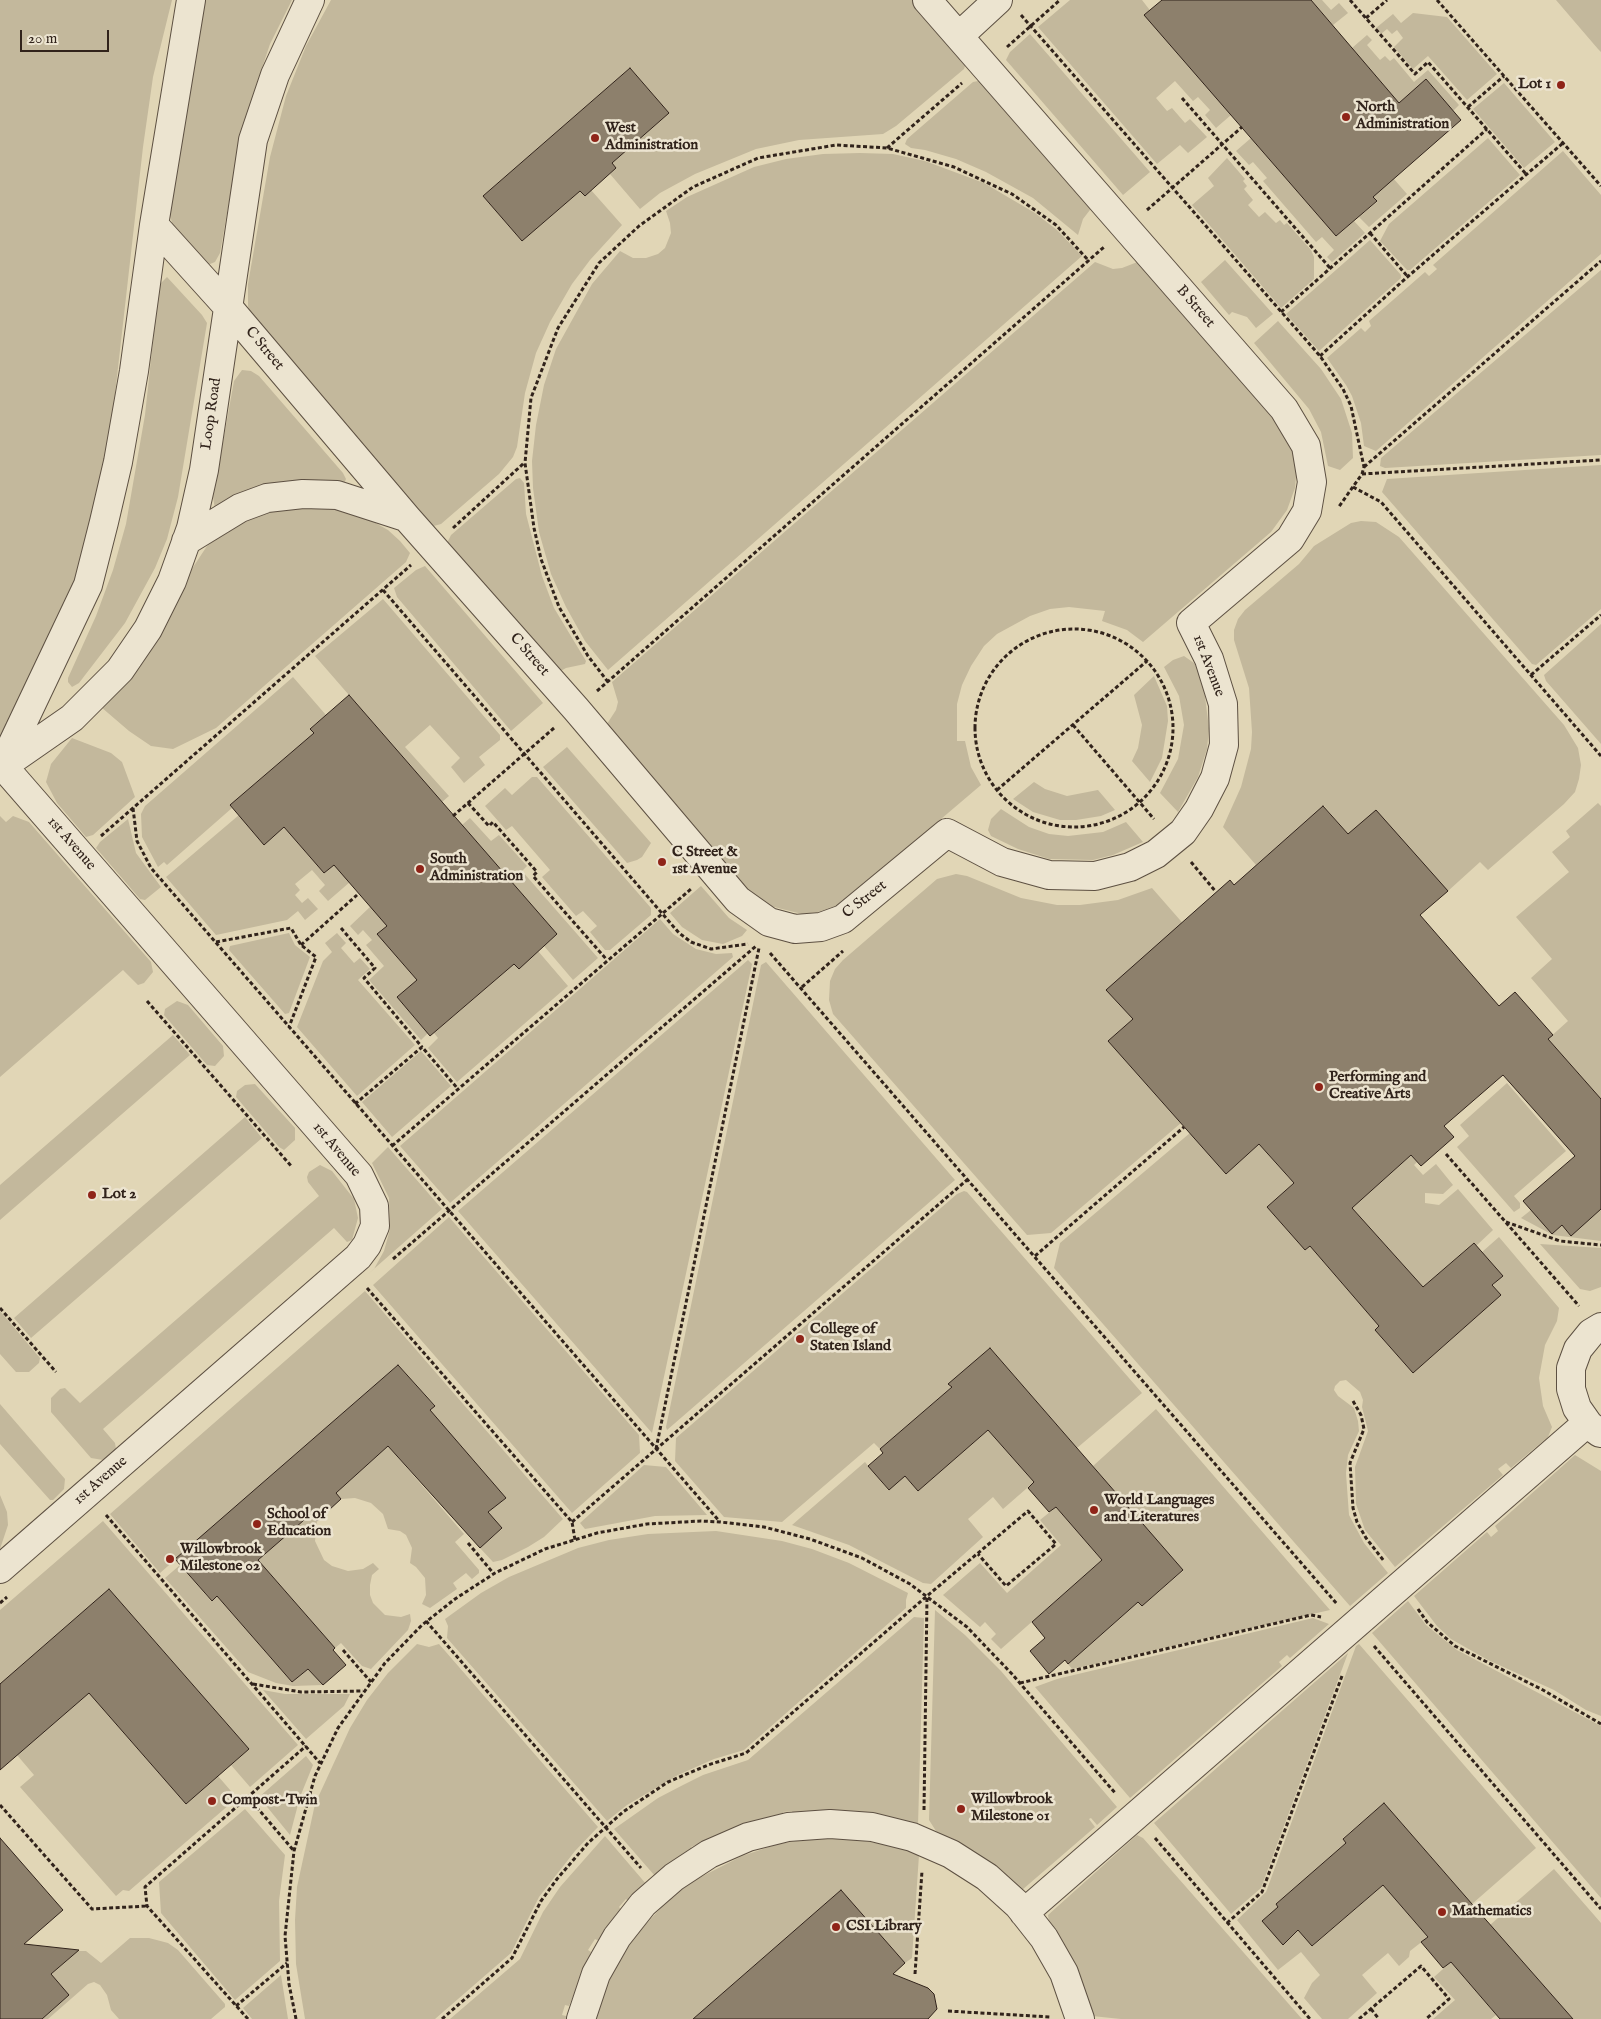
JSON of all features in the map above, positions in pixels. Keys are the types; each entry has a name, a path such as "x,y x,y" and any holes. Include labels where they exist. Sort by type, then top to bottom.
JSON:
{"street":[{"path":"1,768 88,585 118,462 134,371 154,224 191,0"},
{"name":"Loop Road","path":"1,768 72,718 120,670 148,630 172,581 186,540 204,470 253,140 275,75 310,0"},
{"name":"B Street","path":"927,0 1284,409 1306,446 1312,482 1307,511 1290,539 1191,623"},
{"path":"959,36 1008,6"},
{"name":"C Street","path":"154,224 228,307 407,518 576,709 738,900 769,922 795,929 821,927 843,919 947,833"},
{"path":"186,540 240,508 267,498 294,495 337,495 407,518"},
{"name":"1st Avenue","path":"947,833 1002,862 1049,874 1095,876 1130,867 1156,854 1183,832 1199,809 1215,778 1224,745 1223,704 1209,659 1191,623"},
{"name":"1st Avenue","path":"0,1569 358,1257 367,1245 375,1226 374,1206 359,1175 80,855 1,768"},
{"path":"1024,1914 1355,1624 1594,1428 1577,1408 1571,1389 1571,1368 1578,1349 1591,1333 1600,1327"},
{"path":"581,2019 596,1974 617,1937 643,1904 674,1877 709,1854 748,1837 788,1827 830,1824 872,1827 924,1842 951,1854 987,1877 1024,1914 1044,1938 1064,1973 1068,2018"}],"path":[{"path":"1001,52 1060,0"},
{"path":"1350,0 1414,74 1428,62 1526,174"},
{"path":"1366,18 1387,0"},
{"path":"1437,0 1601,186"},
{"path":"1008,6 1030,26 1320,356 1351,406 1364,467 1362,474 1332,515"},
{"path":"1468,107 1504,76"},
{"path":"887,148 966,79"},
{"path":"1182,98 1330,268"},
{"path":"1141,215 1242,128"},
{"path":"1281,312 1487,129"},
{"path":"1320,356 1563,143"},
{"path":"608,682 588,656 559,607 537,544 525,463 531,398 558,328 600,262 638,226 693,186 758,158 836,146 887,148 954,167 1012,194 1056,225 1089,261"},
{"path":"1370,233 1408,277"},
{"path":"590,697 1111,242"},
{"path":"1364,467 1601,261"},
{"path":"1362,474 1601,460"},
{"path":"448,532 525,463"},
{"path":"1353,487 1381,502 1601,756"},
{"path":"80,855 417,560"},
{"path":"383,590 679,933 711,949 740,944 759,946 770,953 802,987 1601,1909"},
{"path":"1532,675 1601,615"},
{"path":"1062,629 1087,629 1112,636 1134,648 1147,661 1165,688 1174,725 1172,745 1167,764 1159,781 1140,803 1116,819 1098,825 1059,827 1023,814 1008,802 997,790 980,760 975,735 976,710 984,686 997,664 1016,647 1038,635 1062,629"},
{"path":"997,790 1147,661"},
{"path":"1073,725 1151,817"},
{"path":"454,816 557,726"},
{"path":"468,803 489,826 493,822 537,872 533,876 608,961"},
{"path":"133,808 137,841 151,868 720,1522"},
{"path":"1187,858 1216,892"},
{"path":"301,945 358,895"},
{"path":"392,1146 663,913"},
{"path":"216,942 291,928 301,945 316,956 289,1027"},
{"path":"341,928 376,968 364,978 458,1089"},
{"path":"656,1449 759,946"},
{"path":"802,987 844,950"},
{"path":"147,1001 292,1166"},
{"path":"355,1104 422,1047"},
{"path":"1035,1256 1184,1127"},
{"path":"1446,1154 1600,1327"},
{"path":"572,1522 968,1179"},
{"path":"1506,1221 1560,1241 1601,1245"},
{"path":"364,1285 572,1522 575,1540"},
{"path":"0,1308 56,1372"},
{"path":"442,2019 512,1958 541,1901 574,1858 606,1827 643,1798 668,1782 708,1765 746,1753 1028,1511 1056,1544 1006,1586 978,1554"},
{"path":"104,1512 320,1763"},
{"path":"296,2019 289,1984 285,1936 294,1852 320,1763 338,1728 385,1663 426,1621 455,1599 494,1574 545,1549 597,1533 647,1524 701,1521 764,1527 819,1542 862,1558 927,1596 967,1627 1020,1683 1310,2019"},
{"path":"468,1543 494,1574"},
{"path":"915,1974 924,1842 927,1596"},
{"path":"1020,1683 1311,1615 1355,1624"},
{"path":"426,1621 660,1889"},
{"path":"343,1650 371,1682"},
{"path":"1227,1923 1262,1892 1346,1667"},
{"path":"252,1684 301,1692 363,1691"},
{"path":"248,2019 147,1906 145,1887 306,1746"},
{"path":"248,1797 294,1852"},
{"path":"0,1805 92,1909 147,1906"},
{"path":"236,2006 287,1963"},
{"path":"1359,2019 1422,1966 1449,1999 1426,2019"},
{"path":"1371,2009 1380,2019"},
{"path":"948,2011 1068,2018"}],"shaded area":[{"path":"0,0 172,0 153,77 143,147 108,456 71,595 10,722 0,738"},
{"path":"205,0 292,0 270,44 247,113 237,156 220,253 215,262 210,264 206,264 174,230 168,208"},
{"path":"331,0 914,0 967,60 964,69 896,126 883,134 799,140 756,149 695,174 660,193 640,209 610,174 616,168 612,163 669,113 630,68 483,196 522,241 580,191 591,190 622,225 590,260 572,284 550,322 536,353 525,393 517,447 513,457 499,474 441,524 430,527 250,316 248,306 248,284 270,157 286,96 306,46"},
{"path":"1070,0 1142,0 1231,115 1216,128 1205,115 1210,110 1198,97 1193,101 1175,81 1156,98 1167,111 1172,108 1185,123 1190,119 1207,137 1188,153 1180,145 1157,164 1038,27"},
{"path":"1311,0 1322,0 1331,10 1339,3 1348,13 1333,25"},
{"path":"1556,0 1601,0 1601,52 1598,49"},
{"path":"1413,13 1447,17 1497,74 1467,100 1428,56 1413,69 1394,47 1403,38 1397,30 1392,34 1387,29 1381,34 1376,28 1393,14 1401,23"},
{"path":"1030,34 1150,172 1123,195 1006,60 1010,52"},
{"path":"1367,35 1372,40 1367,45 1380,60 1385,56 1390,61 1394,58 1414,82 1428,70 1459,105 1453,111 1426,79 1399,103 1352,48"},
{"path":"983,80 1093,206 1083,219 1078,235 1033,198 986,172 956,159 911,148 905,144 907,139 973,82"},
{"path":"1504,83 1555,142 1524,168 1473,109"},
{"path":"1251,138 1336,236 1354,221 1365,233 1332,262 1327,257 1334,250 1322,237 1316,242 1263,181 1267,178 1253,162 1249,165 1236,151"},
{"path":"1488,138 1520,175 1410,270 1407,270 1380,241 1389,224"},
{"path":"1563,151 1601,195 1601,254 1376,451 1364,446 1361,423 1352,396 1327,358 1361,328 1365,332 1371,326 1369,321 1425,272 1429,276 1437,269 1433,265"},
{"path":"823,154 893,154 925,161 984,183 1035,213 1057,230 1082,256 608,670 585,641 566,607 551,574 539,532 533,488 532,461 536,425 544,385 556,349 592,284 620,251 633,258 646,258 658,254 665,248 671,233 666,211 687,197 754,167 786,159"},
{"path":"1227,158 1245,179 1243,181 1247,186 1244,189 1253,200 1248,205 1259,217 1265,212 1276,223 1280,220 1284,225 1287,223 1311,250 1314,257 1314,279 1281,308 1192,205 1214,186 1208,178"},
{"path":"1393,178 1407,194 1369,227 1359,217 1377,202 1373,197"},
{"path":"1370,240 1401,275 1401,278 1319,351 1286,314"},
{"path":"1225,260 1273,314 1256,328 1247,317 1232,312 1229,315 1201,282"},
{"path":"1140,261 1273,412 1292,444 1297,466 1295,488 1287,510 1271,532 1143,642 1127,630 1102,621 1105,611 1069,607 1050,609 1030,616 997,634 984,646 971,666 962,685 957,704 957,741 965,741 971,767 981,785 841,904 818,912 802,914 770,906 743,886 605,727 616,710 618,702 612,682 1095,262 1113,269 1122,268"},
{"path":"1601,270 1601,455 1385,468 1380,466 1381,458"},
{"path":"167,277 207,323 178,497 167,539 155,568 125,623 79,683 72,687 68,682 68,678 96,616 113,570 126,524 145,415 159,285"},
{"path":"1278,321 1321,369 1341,399 1352,433 1353,458 1340,470 1328,466 1321,432 1309,409 1254,343"},
{"path":"242,370 251,371 259,376 343,473 346,479 344,484 215,509 213,497 234,381"},
{"path":"1601,465 1601,609 1536,665 1532,664 1382,492 1387,479"},
{"path":"520,478 524,483 526,514 542,576 554,608 586,661 585,664 566,668 557,673 446,545 451,535 516,479"},
{"path":"298,504 345,509 365,517 388,530 400,541 410,553 406,562 216,728 173,749 151,746 129,731 101,707 207,546 221,534 255,514"},
{"path":"1361,521 1376,522 1399,537 1564,725 1578,748 1581,765 1575,792 1564,804 1488,870 1480,862 1448,891 1348,834 1324,806 1256,865 1223,827 1241,787 1251,749 1252,732 1249,688 1234,640 1234,630 1238,619 1245,610 1299,564 1314,546 1351,523"},
{"path":"425,566 543,703 511,731 397,597 394,588 416,570"},
{"path":"383,599 500,735 500,740 479,757 485,765 464,783 451,767 460,758 430,725 405,747 449,796 442,802 315,656"},
{"path":"1601,624 1601,744 1546,681 1544,675"},
{"path":"1184,656 1194,663 1199,671 1204,688 1209,729 1207,749 1198,777 1178,812 1160,793 1178,759 1184,725 1179,696 1164,667 1173,660"},
{"path":"1154,676 1167,706 1168,721 1162,758 1150,782 1132,761 1138,748 1142,725 1134,695"},
{"path":"293,677 326,715 310,728 314,733 230,805 232,808 167,865 164,862 158,867 142,837 141,814 145,806"},
{"path":"72,738 111,753 122,762 135,797 93,835 86,837 57,803 46,782 51,764"},
{"path":"567,747 651,843 642,857 627,863 543,767"},
{"path":"532,777 537,777 651,908 651,915 610,950 605,950 590,932 597,926 583,911 576,916 542,877 550,870 512,826 506,830 485,806 505,788 512,795"},
{"path":"1034,782 1045,789 1067,796 1098,790 1115,810 1101,816 1076,820 1060,820 1033,812 1013,799"},
{"path":"1598,803 1601,806 1601,1099 1548,1039 1568,1021 1531,978 1552,959 1516,917 1569,872 1552,852 1570,837 1566,831"},
{"path":"1001,809 1029,827 1049,834 1068,836 1103,832 1126,822 1143,842 1113,855 1093,860 1049,859 1018,849 991,836 988,830 991,819"},
{"path":"239,815 264,844 284,827 324,873 335,864 350,882 328,901 319,891 325,885 312,870 295,884 300,890 295,895 302,903 308,898 318,909 305,920 298,911 287,920 216,935 166,877"},
{"path":"0,816 6,822 13,816 29,822 151,962 153,972 144,983 138,985 123,970 0,1077"},
{"path":"470,818 491,841 499,835 527,866 522,871 598,958 573,980 544,946 557,934 462,825"},
{"path":"128,819 136,853 161,887 145,900 140,899 96,848 100,842"},
{"path":"956,874 967,876 1021,898 1057,905 1080,905 1118,900 1152,888 1187,928 1107,990 1133,1019 1108,1041 1181,1123 1051,1233 1027,1235 833,1014 829,1000 830,981 835,969 843,960 937,879"},
{"path":"701,886 729,918 747,930 742,936 723,944 702,940 682,927 670,913"},
{"path":"371,906 388,925 378,934 417,980 397,997 428,1033 421,1040 369,980 384,966 366,945 372,940 363,930 358,935 350,926"},
{"path":"660,919 673,934 696,949 716,954 732,953 733,957 450,1203 400,1146"},
{"path":"289,933 295,945 310,957 289,1013 285,1014 229,950 230,946"},
{"path":"337,933 346,943 341,948 354,963 360,958 370,969 358,980 415,1045 357,1096 297,1027 323,961 332,952 325,943"},
{"path":"538,951 568,986 457,1082 428,1048 438,1038 434,1033 514,964"},
{"path":"748,960 752,964 652,1433 458,1211"},
{"path":"766,962 955,1180 667,1430 666,1427 761,965"},
{"path":"177,1001 188,1005 223,1046 224,1056 215,1066 207,1065 164,1015 165,1009"},
{"path":"173,1035 190,1055 0,1220 0,1185"},
{"path":"421,1051 451,1086 392,1137 362,1102"},
{"path":"1507,1083 1566,1151 1514,1196 1520,1203 1520,1208 1514,1212 1457,1147 1469,1136 1460,1125"},
{"path":"255,1084 295,1128 295,1140 284,1150 279,1147 236,1097 237,1091 245,1085"},
{"path":"245,1117 262,1138 31,1338 14,1318"},
{"path":"1190,1133 1226,1174 1259,1144 1289,1178 1297,1180 1267,1207 1305,1250 1310,1246 1379,1326 1375,1330 1413,1373 1501,1295 1493,1285 1502,1276 1482,1252 1499,1237 1559,1308 1557,1321 1545,1345 1539,1378 1543,1406 1552,1427 1548,1437 1511,1468 1506,1463 1498,1469 1503,1475 1395,1567 1365,1530 1356,1504 1355,1467 1368,1431 1362,1407 1363,1400 1360,1392 1346,1380 1340,1381 1335,1386 1334,1390 1338,1396 1354,1408 1358,1421 1359,1431 1348,1455 1346,1473 1349,1515 1364,1543 1388,1573 1350,1606 1054,1268 1060,1243"},
{"path":"388,1147 442,1209 374,1269 384,1251 390,1229 389,1198 372,1163"},
{"path":"1411,1155 1417,1162 1414,1165 1423,1175 1436,1164 1453,1185 1443,1194 1425,1193 1425,1203 1439,1205 1458,1189 1493,1230 1476,1246 1473,1243 1423,1287 1352,1208"},
{"path":"320,1165 332,1171 354,1199 358,1218 352,1240 347,1242 334,1228 103,1429 115,1443 116,1449 103,1460 91,1458 51,1412 51,1398 60,1389 65,1388 80,1403 319,1196 308,1182 307,1177 309,1172"},
{"path":"964,1191 967,1192 1142,1393 1077,1448 990,1348 949,1384 952,1387 880,1449 874,1443 782,1522 724,1517 675,1461 676,1438 957,1194"},
{"path":"1601,1209 1601,1241 1553,1235 1521,1218 1531,1210 1562,1225 1571,1235"},
{"path":"449,1217 639,1435 640,1453 572,1513 373,1285"},
{"path":"1540,1244 1601,1248 1601,1287 1590,1291 1580,1289"},
{"path":"365,1291 563,1519 544,1537 528,1547 502,1560 493,1562 480,1548 502,1529 488,1512 505,1498 430,1410 435,1405 398,1365 160,1573 110,1514"},
{"path":"0,1311 40,1358 39,1363 29,1372 16,1372 0,1354"},
{"path":"0,1404 65,1479 64,1489 53,1500 50,1500 0,1444"},
{"path":"1156,1409 1330,1610 1072,1669 1068,1664 1138,1602 1142,1606 1183,1571 1093,1466"},
{"path":"988,1430 1034,1482 1003,1509 993,1497 968,1519 983,1537 931,1584 923,1583 849,1545 792,1525 865,1462 888,1490 901,1479 903,1474 918,1491"},
{"path":"388,1446 464,1534 455,1542 479,1570 479,1573 472,1579 466,1573 453,1583 457,1589 430,1608 422,1604 426,1595 425,1578 410,1563 412,1548 406,1535 400,1531 388,1529 383,1514 371,1503 355,1498 341,1499 336,1493"},
{"path":"1575,1455 1601,1471 1601,1716 1586,1710 1554,1690 1488,1660 1451,1639 1437,1626 1414,1596 1487,1532 1491,1537 1498,1531 1495,1526"},
{"path":"644,1465 666,1467 707,1515 655,1516 585,1529 580,1523"},
{"path":"0,1495 7,1512 8,1525 0,1549"},
{"path":"1056,1507 1102,1560 1001,1649 991,1639 996,1634 985,1622 980,1627 943,1595 980,1563 1007,1593 1061,1545 1040,1520"},
{"path":"311,1514 317,1521 315,1541 324,1560 332,1566 348,1571 363,1569 373,1563 379,1569 372,1575 370,1585 370,1595 373,1603 385,1615 401,1617 410,1614 411,1621 408,1630 371,1669 362,1666 341,1643 335,1648 258,1560"},
{"path":"103,1521 298,1745 250,1787 231,1765 249,1749 109,1589 0,1684 0,1610"},
{"path":"716,1531 782,1541 812,1549 849,1563 908,1593 906,1608 744,1750 714,1759 678,1775 627,1805 607,1821 447,1638 448,1626 445,1619 481,1593 509,1577 578,1548 609,1540 648,1534"},
{"path":"180,1565 211,1601 217,1596 292,1682 312,1665 312,1672 323,1685 293,1686 276,1683 248,1672 165,1578"},
{"path":"1408,1601 1426,1625 1457,1650 1601,1726 1601,1898 1372,1633"},
{"path":"935,1610 965,1635 1001,1671 1117,1807 1097,1825 1091,1818 1089,1819 1095,1827 1022,1890 981,1856 936,1831 929,1820"},
{"path":"914,1617 924,1618 918,1825 889,1817 859,1814 793,1815 792,1811 783,1812 784,1817 702,1846 700,1843 691,1847 693,1850 655,1876 614,1829 658,1798 683,1785 703,1775 748,1760"},
{"path":"1313,1618 1329,1624 1290,1658 1287,1655 1279,1662 1282,1666 1130,1798 1035,1687 1057,1679"},
{"path":"417,1644 429,1647 439,1644 598,1827 575,1851 539,1897 511,1953 435,2019 305,2019 296,1964 295,1920 297,1887 315,1804 350,1728 367,1700 388,1673"},
{"path":"1359,1644 1536,1848 1472,1904 1384,1803 1343,1838 1346,1843 1276,1904 1284,1914 1283,1944 1297,1929 1313,1946 1383,1885 1428,1937 1410,1951 1409,1957 1399,1966 1388,1953 1362,1975 1377,1993 1348,2019 1322,2019 1304,1998 1312,1983 1320,1975 1301,1952 1278,1970 1237,1920 1266,1892 1356,1646"},
{"path":"1348,1653 1261,1888 1231,1914 1154,1823"},
{"path":"263,1690 285,1694 350,1694 344,1706 306,1739"},
{"path":"89,1693 186,1804 218,1776 237,1798 129,1891 123,1890 116,1896 20,1787 34,1775 17,1755"},
{"path":"306,1756 313,1765 300,1797 290,1835 259,1797"},
{"path":"245,1809 285,1855 279,1901 280,1961 235,2000 161,1913 159,1882"},
{"path":"1137,1835 1143,1838 1302,2019 1121,2019 1092,2016 1049,1922 1048,1915"},
{"path":"605,1836 647,1885 630,1903 626,1899 619,1907 622,1911 599,1941 595,1939 588,1950 591,1952 569,2006 565,2005 562,2015 566,2016 566,2019 450,2019 520,1959 543,1912 560,1887"},
{"path":"845,1838 903,1847 919,1855 912,1958 905,1963 841,1890 693,2019 593,2019 606,1983 636,1935 669,1899 689,1883 742,1856 778,1844 809,1839"},
{"path":"1554,1869 1601,1923 1601,2019 1573,2019 1490,1925"},
{"path":"130,1938 149,1938 168,1943 178,1950 225,2004 225,2007 211,2019 119,2019 111,2010 107,1995 100,1985 94,1982 88,1984 48,2019 42,2019 69,1995 51,1974 78,1951 86,1951 101,1963"},
{"path":"1451,1962 1496,2015 1491,2019 1433,2019 1455,2000 1434,1977"},
{"path":"281,1975 288,2019 252,2019 243,2008"}],"building":[{"name":"North Administration","path":"1162,0 1311,0 1399,103 1426,79 1461,120 1373,197 1377,201 1336,236 1144,15"},
{"name":"West Administration","path":"630,68 669,113 612,163 616,168 585,196 580,191 522,241 483,196"},
{"name":"South Administration","path":"349,695 557,934 519,969 514,964 430,1036 397,997 417,980 377,934 387,926 334,865 324,873 284,827 264,845 230,805 314,733 310,729"},
{"name":"Performing and Creative Arts","path":"1323,806 1348,834 1376,810 1448,891 1420,915 1499,1006 1515,992 1553,1035 1548,1039 1601,1099 1601,1209 1571,1236 1562,1225 1552,1234 1523,1201 1575,1156 1503,1075 1444,1126 1454,1137 1421,1166 1411,1155 1352,1208 1423,1287 1474,1243 1503,1276 1492,1285 1501,1295 1413,1373 1375,1330 1379,1326 1310,1246 1305,1250 1267,1207 1294,1183 1259,1144 1226,1174 1108,1041 1133,1019 1106,990 1230,880 1234,885"},
{"name":"World Languages and Literatures","path":"990,1348 1183,1570 1142,1606 1138,1602 1068,1664 1065,1660 1049,1674 1030,1651 1045,1638 1032,1622 1102,1560 1056,1507 1049,1512 1028,1488 1034,1482 988,1430 918,1491 905,1476 889,1490 868,1466 883,1453 880,1449 952,1387 948,1384"},
{"name":"School of Education","path":"398,1365 435,1406 430,1410 506,1498 488,1512 502,1528 480,1548 388,1446 336,1493 341,1499 317,1521 311,1514 258,1560 335,1648 333,1650 346,1665 323,1685 308,1669 292,1682 217,1596 212,1601 175,1559"},
{"path":"109,1589 249,1749 186,1804 89,1693 0,1770 0,1684"},
{"name":"Mathematics","path":"1384,1803 1573,2019 1500,2019 1451,1962 1443,1968 1421,1942 1428,1937 1383,1885 1312,1946 1298,1930 1283,1945 1262,1921 1278,1907 1276,1904 1346,1843 1343,1839"},
{"path":"0,1838 63,1910 24,1944 79,1950 51,1974 69,1995 42,2019 0,2019"},
{"name":"CSI Library","path":"841,1890 905,1963 893,1974 928,1988 934,1994 937,2009 928,2019 693,2019"}],"place":[{"name":"Lot 1","path":"1561,85"},
{"name":"North Administration","path":"1346,117"},
{"name":"West Administration","path":"595,138"},
{"name":"C Street & 1st Avenue","path":"662,862"},
{"name":"South Administration","path":"420,869"},
{"name":"Performing and Creative Arts","path":"1319,1087"},
{"name":"Lot 2","path":"92,1195"},
{"name":"College of Staten Island","path":"800,1339"},
{"name":"World Languages and Literatures","path":"1094,1510"},
{"name":"School of Education","path":"257,1524"},
{"name":"Willowbrook Milestone 02","path":"170,1559"},
{"name":"Compost-Twin","path":"212,1801"},
{"name":"Willowbrook Milestone 01","path":"961,1809"},
{"name":"Mathematics","path":"1442,1912"},
{"name":"CSI Library","path":"836,1927"}]}
